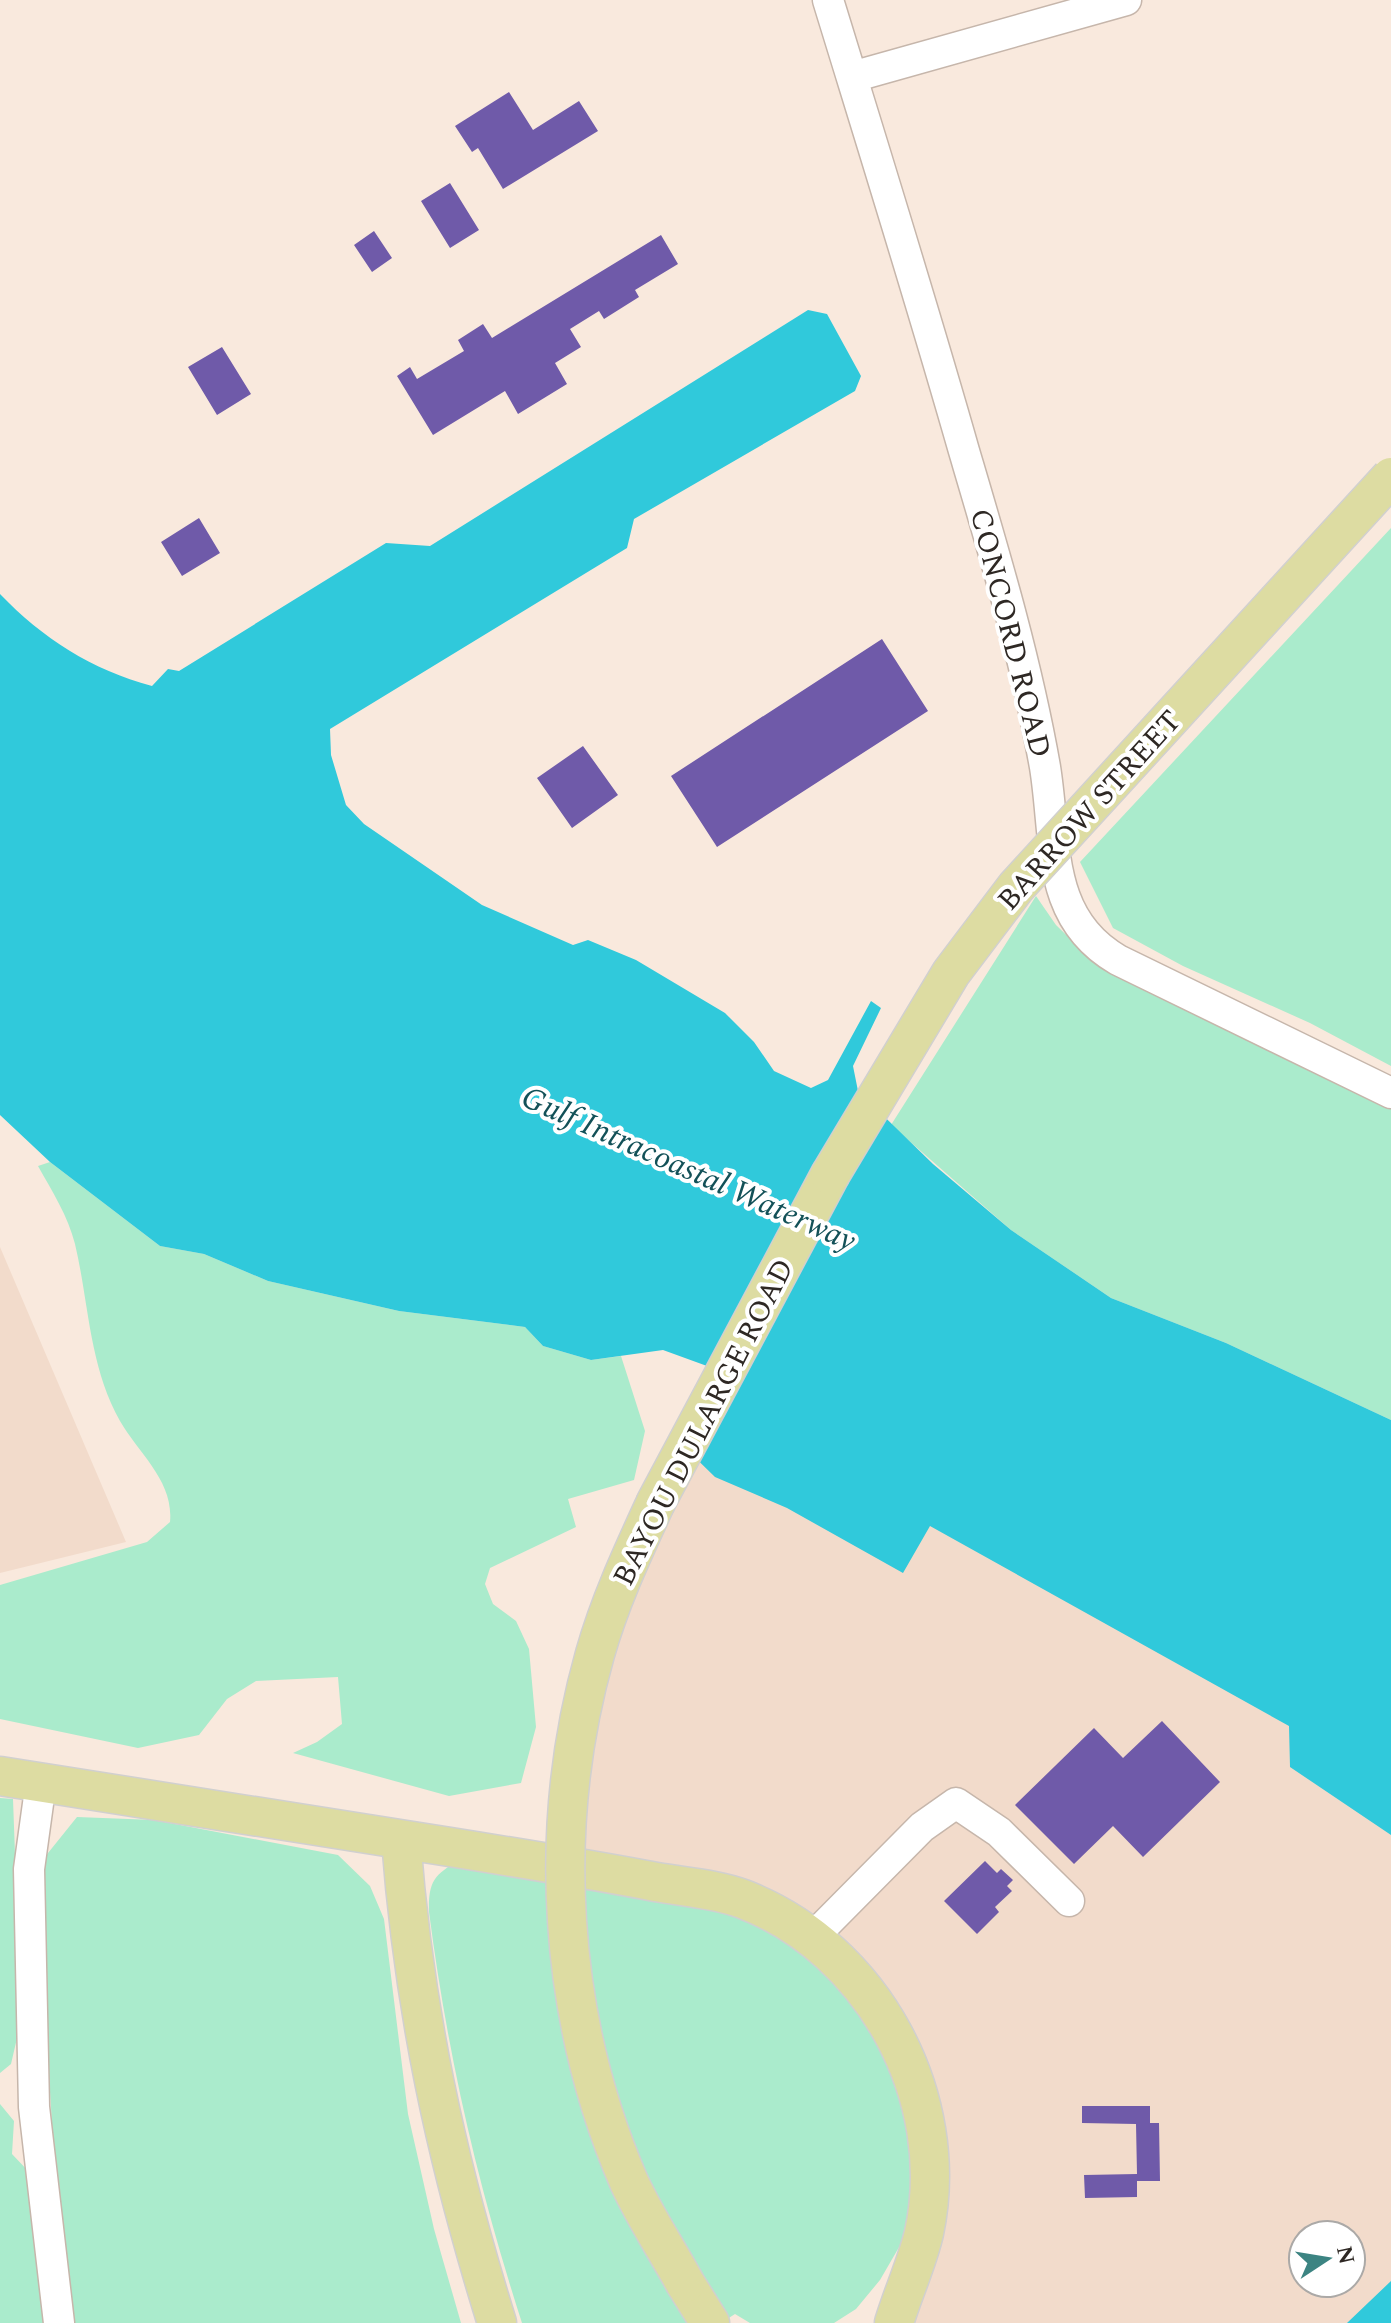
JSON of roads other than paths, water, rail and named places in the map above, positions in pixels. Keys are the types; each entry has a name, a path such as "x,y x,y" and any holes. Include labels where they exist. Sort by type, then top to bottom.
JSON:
{"main road":[{"name":"BARROW STREET","path":"830,1175 951,973 1016,887 1391,477"},
{"name":"BAYOU DULARGE ROAD","path":"710,2323 630,2184 604,2115 577,2009 565,1877 574,1748 595,1654 633,1552 656,1502 830,1175"},
{"path":"0,1776 535,1859 739,1898 771,1911 813,1937 871,1998 899,2043 920,2095 929,2140 929,2187 924,2233 899,2308 869,2323"},
{"path":"401,1840 408,1932 431,2077 466,2225 497,2323"}],"street":[{"name":"CONCORD ROAD","path":"828,0 1017,634 1045,767 1064,897 1074,922 1096,948 1118,960 1391,1093"},
{"path":"852,77 1126,0"},
{"path":"41,1782 29,1869 34,2107 59,2323"},
{"path":"813,1937 922,1827 956,1803 999,1832 1069,1901"}],"water":[{"name":"Gulf Intracoastal Waterway","path":"808,310 827,314 861,376 855,391 634,519 627,548 330,729 331,755 346,805 364,824 482,905 573,945 588,940 636,960 725,1013 754,1042 774,1071 811,1088 828,1080 871,1001 881,1008 853,1066 858,1091 933,1164 1011,1230 1111,1298 1226,1343 1391,1420 1391,1835 1290,1767 1289,1726 930,1526 903,1573 787,1508 715,1477 674,1437 707,1366 663,1350 591,1360 543,1346 525,1327 399,1311 268,1281 204,1254 160,1246 50,1162 0,1115 0,594 33,625 69,650 109,671 152,686 168,669 179,671 386,543 430,546"},
{"path":"1391,2281 1391,2323 1347,2323"}]}
